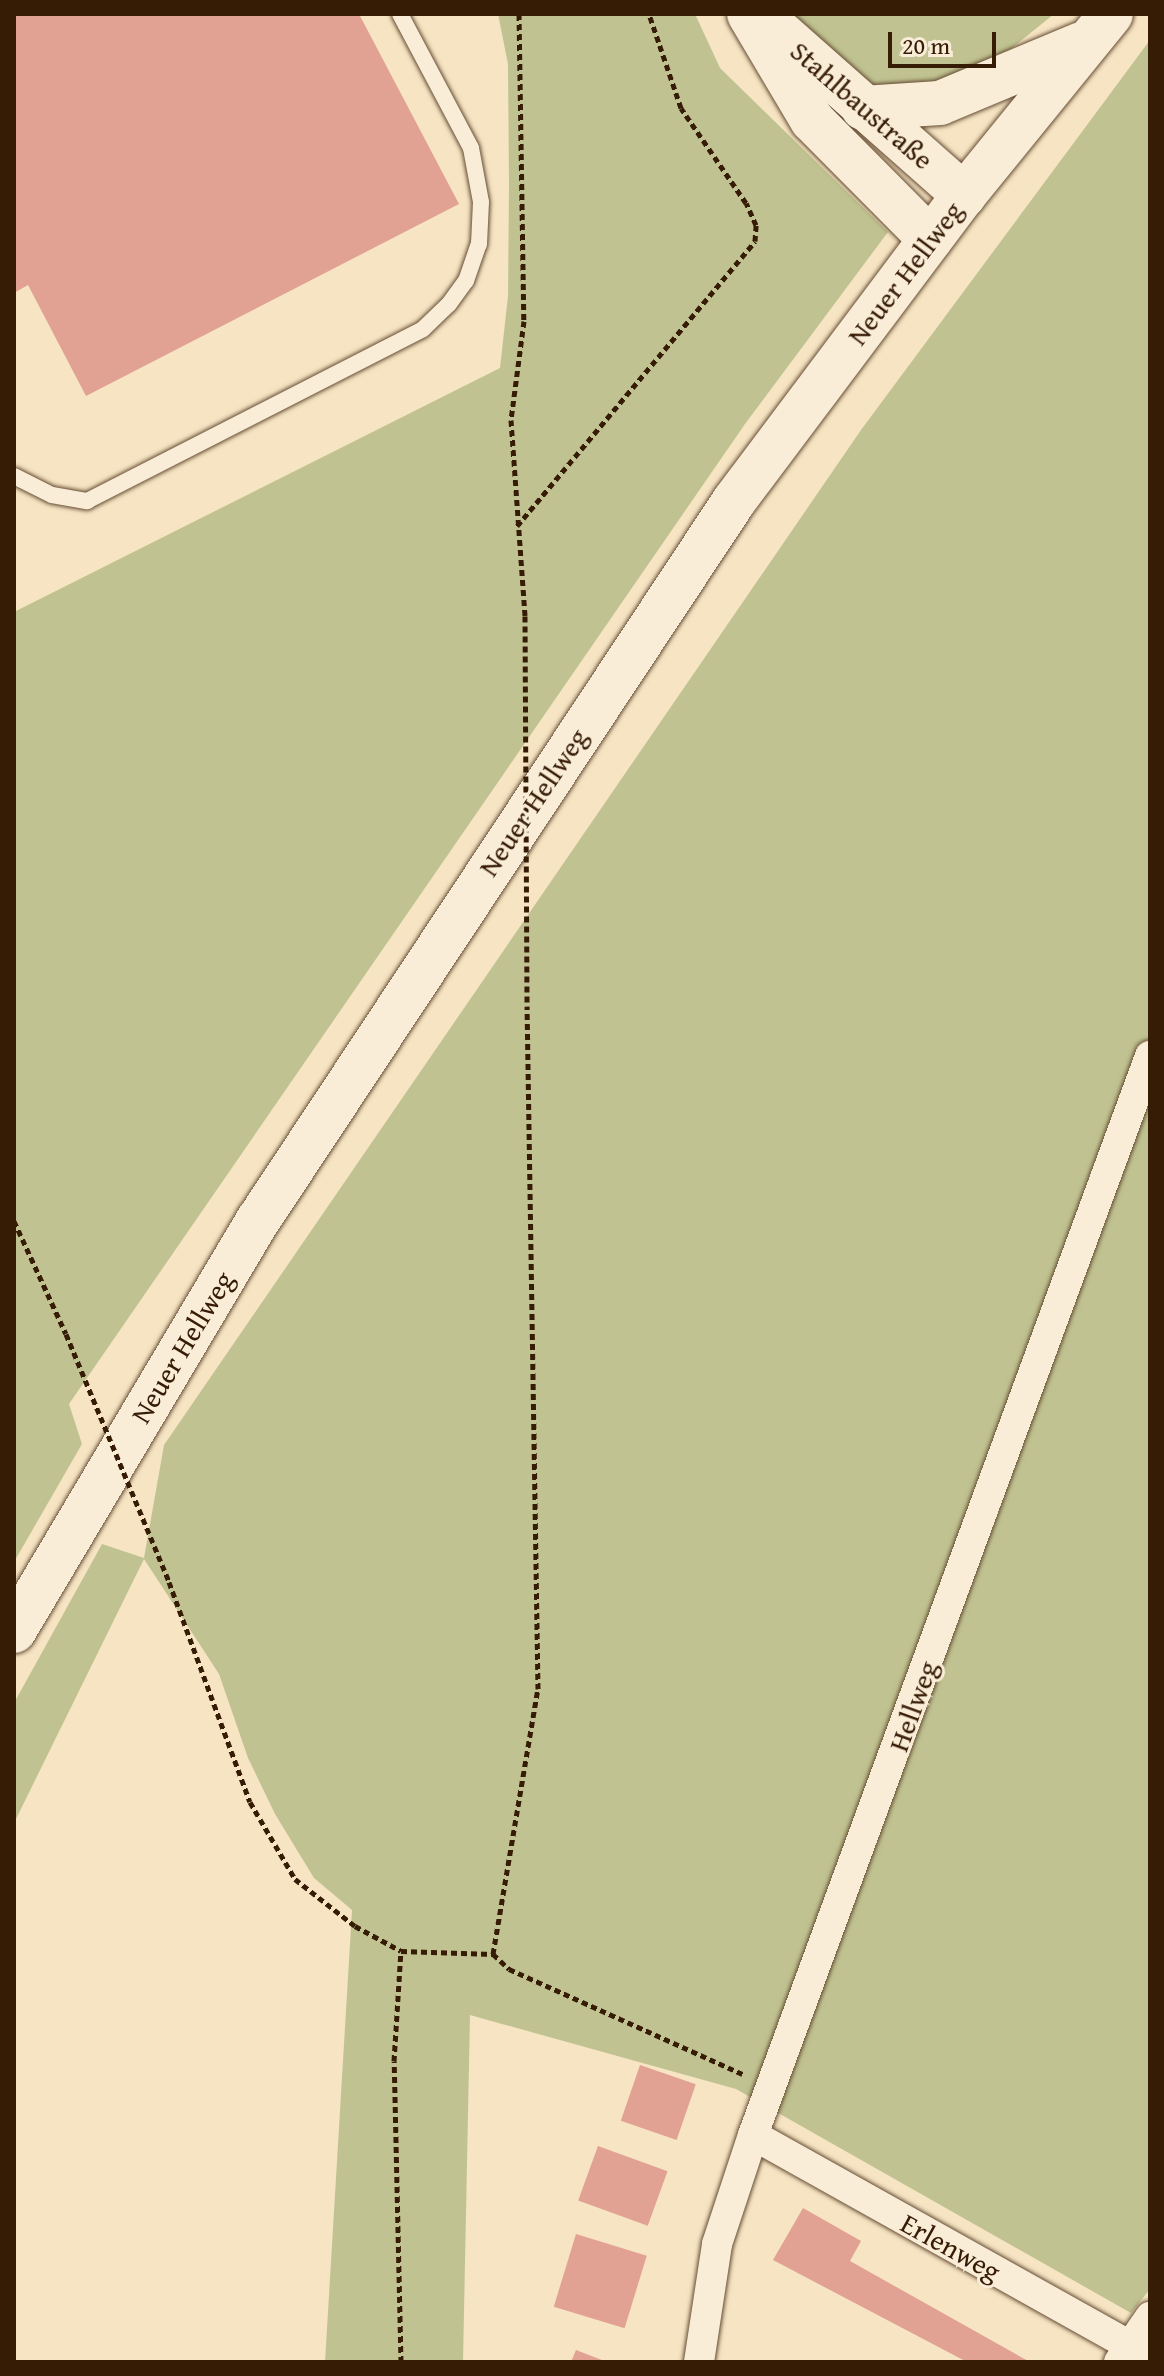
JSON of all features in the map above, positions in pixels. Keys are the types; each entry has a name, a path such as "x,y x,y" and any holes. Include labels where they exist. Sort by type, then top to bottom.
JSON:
{"main road":[{"name":"Stahlbaustraße","path":"749,14 812,120 930,239"},
{"name":"Stahlbaustraße","path":"760,14 964,195"},
{"name":"Neuer Hellweg","path":"14,1631 259,1219 512,832 734,501 930,239 1099,28"},
{"path":"863,108 940,103 1099,28"}],"street":[{"name":"Hellweg","path":"699,2362 717,2244 753,2135 1150,1056"},
{"name":"Erlenweg","path":"753,2135 1133,2355"},
{"path":"1133,2355 1150,2317"}],"lane":[{"path":"14,476 52,495 87,501 423,329 449,304 466,281 479,244 481,202 471,148 400,14"}],"path":[{"path":"493,1954 538,1689 527,1006 525,616 511,420 524,321 519,14"},
{"path":"517,526 755,241 756,225 746,203 681,108 649,14"},
{"path":"14,1221 66,1334 169,1582 250,1802 295,1879 327,1906 401,1951 493,1954 509,1969 772,2086"},
{"path":"401,1951 394,2061 401,2362"}],"green space":[{"path":"498,14 695,14 720,68 888,232 745,424 69,1404 82,1444 14,1562 14,612 500,368 508,296 509,185 508,64"},
{"path":"779,14 1054,14 991,65 906,93 864,84"},
{"path":"1150,40 1150,2289 1131,2313 736,2089 470,2015 463,2362 325,2362 352,1910 314,1878 275,1814 248,1758 219,1674 144,1559 14,1823 14,1703 102,1544 144,1558 164,1445 861,430"}],"building":[{"path":"14,14 359,14 459,204 86,396 28,285 14,293"},
{"path":"640,2065 696,2084 677,2140 621,2121"},
{"path":"598,2146 668,2171 648,2226 578,2201"},
{"path":"803,2208 861,2241 850,2261 1030,2362 967,2362 773,2260"},
{"path":"576,2234 647,2256 625,2328 554,2307"},
{"path":"576,2350 607,2362 571,2362"}]}
